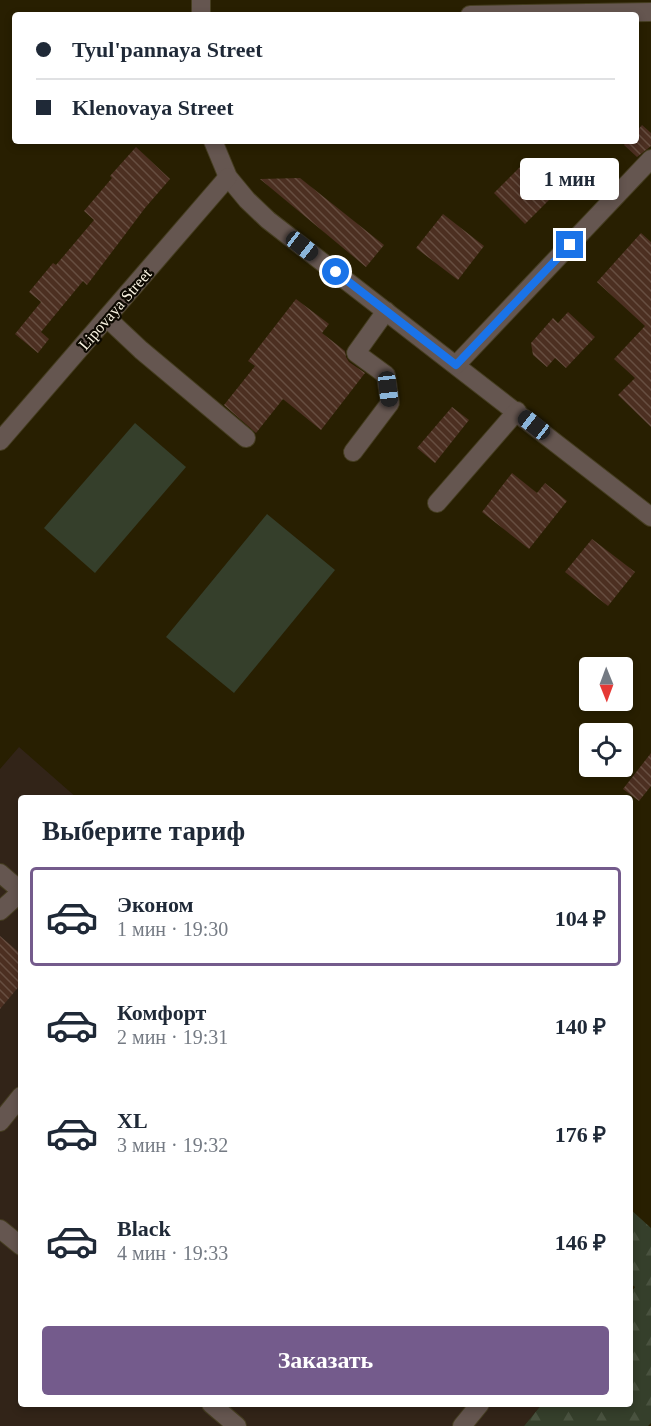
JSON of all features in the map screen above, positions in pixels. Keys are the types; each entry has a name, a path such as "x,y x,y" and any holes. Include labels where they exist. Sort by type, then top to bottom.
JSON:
{"street":[{"path":"214,144 228,177 246,200 268,220 651,517"},
{"path":"456,365 651,159"},
{"name":"Lipovaya Street","path":"0,441 228,177"},
{"path":"353,452 390,403 386,375 356,353 386,311"},
{"path":"107,318 141,350 246,438"},
{"path":"436,503 517,411"},
{"path":"0,873 18,889"},
{"path":"0,911 18,895"},
{"path":"0,1122 18,1100"},
{"path":"0,1229 18,1244"},
{"path":"215,1407 237,1426"},
{"path":"462,1426 478,1407"}],"shaded area":[{"path":"19,747 74,795 18,795 18,1407 540,1407 524,1426 0,1426 0,769"}],"green space":[{"path":"135,423 186,467 95,573 44,528"},
{"path":"267,514 335,570 234,693 166,637"},
{"path":"633,1212 651,1228 651,1423 648,1426 524,1426 540,1407 633,1407 633,1290 635,1287 633,1285"}],"building":[{"path":"642,125 651,133 651,146 637,157 624,145 639,144 639,128"},
{"path":"136,147 170,179 145,208 87,285 83,281 41,332 49,339 38,353 15,334 41,302 29,292 53,263 56,265 94,220 84,211 112,178 110,176"},
{"path":"527,160 558,191 525,224 494,193"},
{"path":"300,178 384,245 366,267 260,179"},
{"path":"443,214 484,246 458,280 416,248"},
{"path":"641,233 651,242 651,427 618,395 635,378 614,359 645,326 597,282"},
{"path":"296,299 329,324 322,333 345,351 349,362 365,373 321,430 283,399 256,433 224,405 255,366 248,361"},
{"path":"568,312 595,337 566,368 555,358 547,367 533,355 531,343 553,318 558,323"},
{"path":"452,407 469,420 435,463 417,448"},
{"path":"512,473 537,493 545,483 567,501 529,549 482,512"},
{"path":"592,539 635,572 608,606 565,572"},
{"path":"651,753 651,786 639,801 623,789"},
{"path":"0,936 18,951 18,988 0,1009"}],"route":[{"path":"336,272 456,365 570,245"}]}
